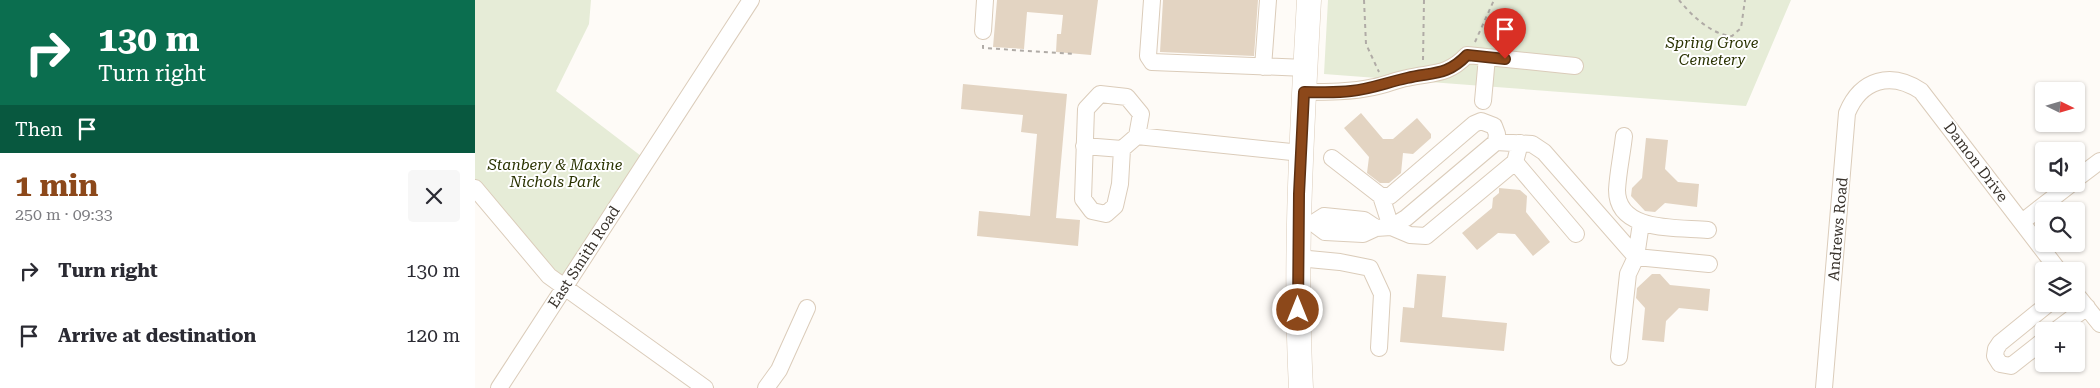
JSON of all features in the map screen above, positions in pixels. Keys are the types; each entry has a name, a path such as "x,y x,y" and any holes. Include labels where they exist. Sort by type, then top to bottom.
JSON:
{"highway":[{"path":"1301,388 1298,258 1306,223 1301,152 1309,0"}],"street":[{"name":"East Smith Road","path":"499,388 751,0"},
{"path":"983,31 985,0"},
{"path":"1152,0 1148,56 1151,62 1305,68"},
{"path":"1263,67 1268,0"},
{"path":"1304,92 1350,91 1447,71 1467,55 1575,66"},
{"path":"1483,102 1487,57"},
{"name":"Damon Drive","path":"1876,82 1900,81 1921,91 2052,262"},
{"name":"Andrews Road","path":"1824,388 1847,113 1859,93 1876,82"},
{"path":"1084,146 1121,149 1137,136 1141,114 1127,97 1100,94 1086,109 1084,146 1083,199 1092,211 1106,214 1115,206 1119,184 1121,149"},
{"path":"1332,158 1381,196 1390,196 1473,124 1481,121 1494,126 1497,134 1496,142"},
{"path":"1137,136 1301,152"},
{"path":"1624,136 1617,191 1625,212 1641,223 1708,230"},
{"path":"1306,223 1325,232 1363,234 1384,227 1406,218 1496,142 1532,144 1544,152 1636,257 1709,264"},
{"path":"1384,227 1410,235 1426,236 1515,162 1520,143"},
{"path":"2085,172 2100,161"},
{"path":"1515,162 1576,234"},
{"path":"475,188 549,276 705,388"},
{"path":"2022,222 2061,192"},
{"path":"1381,196 1384,227"},
{"path":"1619,357 1628,274 1636,257 1641,223"},
{"path":"1298,258 1339,262 1370,268 1382,294 1379,348"},
{"path":"2085,305 2100,324"},
{"path":"2067,322 2087,307"},
{"path":"766,388 779,370 807,308"},
{"path":"2035,347 2011,366 2001,364 1995,356 1995,349 2000,343 2039,312"}],"path":[{"path":"1364,0 1366,44 1387,84"},
{"path":"1424,0 1422,33 1424,76"},
{"path":"1467,55 1489,15 1494,0"},
{"path":"1679,0 1689,12 1721,35 1727,36 1732,36 1741,28 1745,0"},
{"path":"983,31 983,48 1075,54"}],"green space":[{"name":"Stanbery & Maxine Nichols Park","path":"475,0 591,0 589,24 556,91 645,159 563,284 475,183"},
{"name":"Spring Grove Cemetery","path":"1328,0 1791,0 1746,106 1324,74"}],"building":[{"path":"997,0 1098,0 1091,55 1056,52 1057,34 1061,34 1063,15 1027,12 1024,49 993,47"},
{"path":"1163,0 1258,0 1254,56 1160,52"},
{"path":"963,84 1067,94 1056,218 1080,220 1078,246 977,236 979,211 1030,216 1037,134 1021,132 1023,115 961,109"},
{"path":"1361,113 1383,139 1393,139 1417,118 1431,134 1431,138 1413,154 1403,153 1401,173 1389,183 1380,183 1367,173 1369,157 1344,128"},
{"path":"1646,138 1668,140 1665,169 1678,182 1699,184 1697,207 1665,203 1655,212 1645,211 1631,196 1632,188 1642,178"},
{"path":"1499,188 1520,190 1527,196 1526,212 1550,242 1533,256 1515,234 1498,233 1477,250 1462,233 1492,208 1493,198 1499,193"},
{"path":"1417,274 1446,276 1442,317 1507,323 1504,351 1400,342 1403,307 1414,308"},
{"path":"1652,274 1660,274 1670,285 1710,289 1708,311 1679,308 1666,321 1664,342 1642,340 1645,308 1636,298 1637,288"}],"route":[{"path":"1298,310 1298,222 1304,92 1350,91 1376,87 1408,77 1431,75 1447,71 1462,61 1467,55 1505,59"}]}
